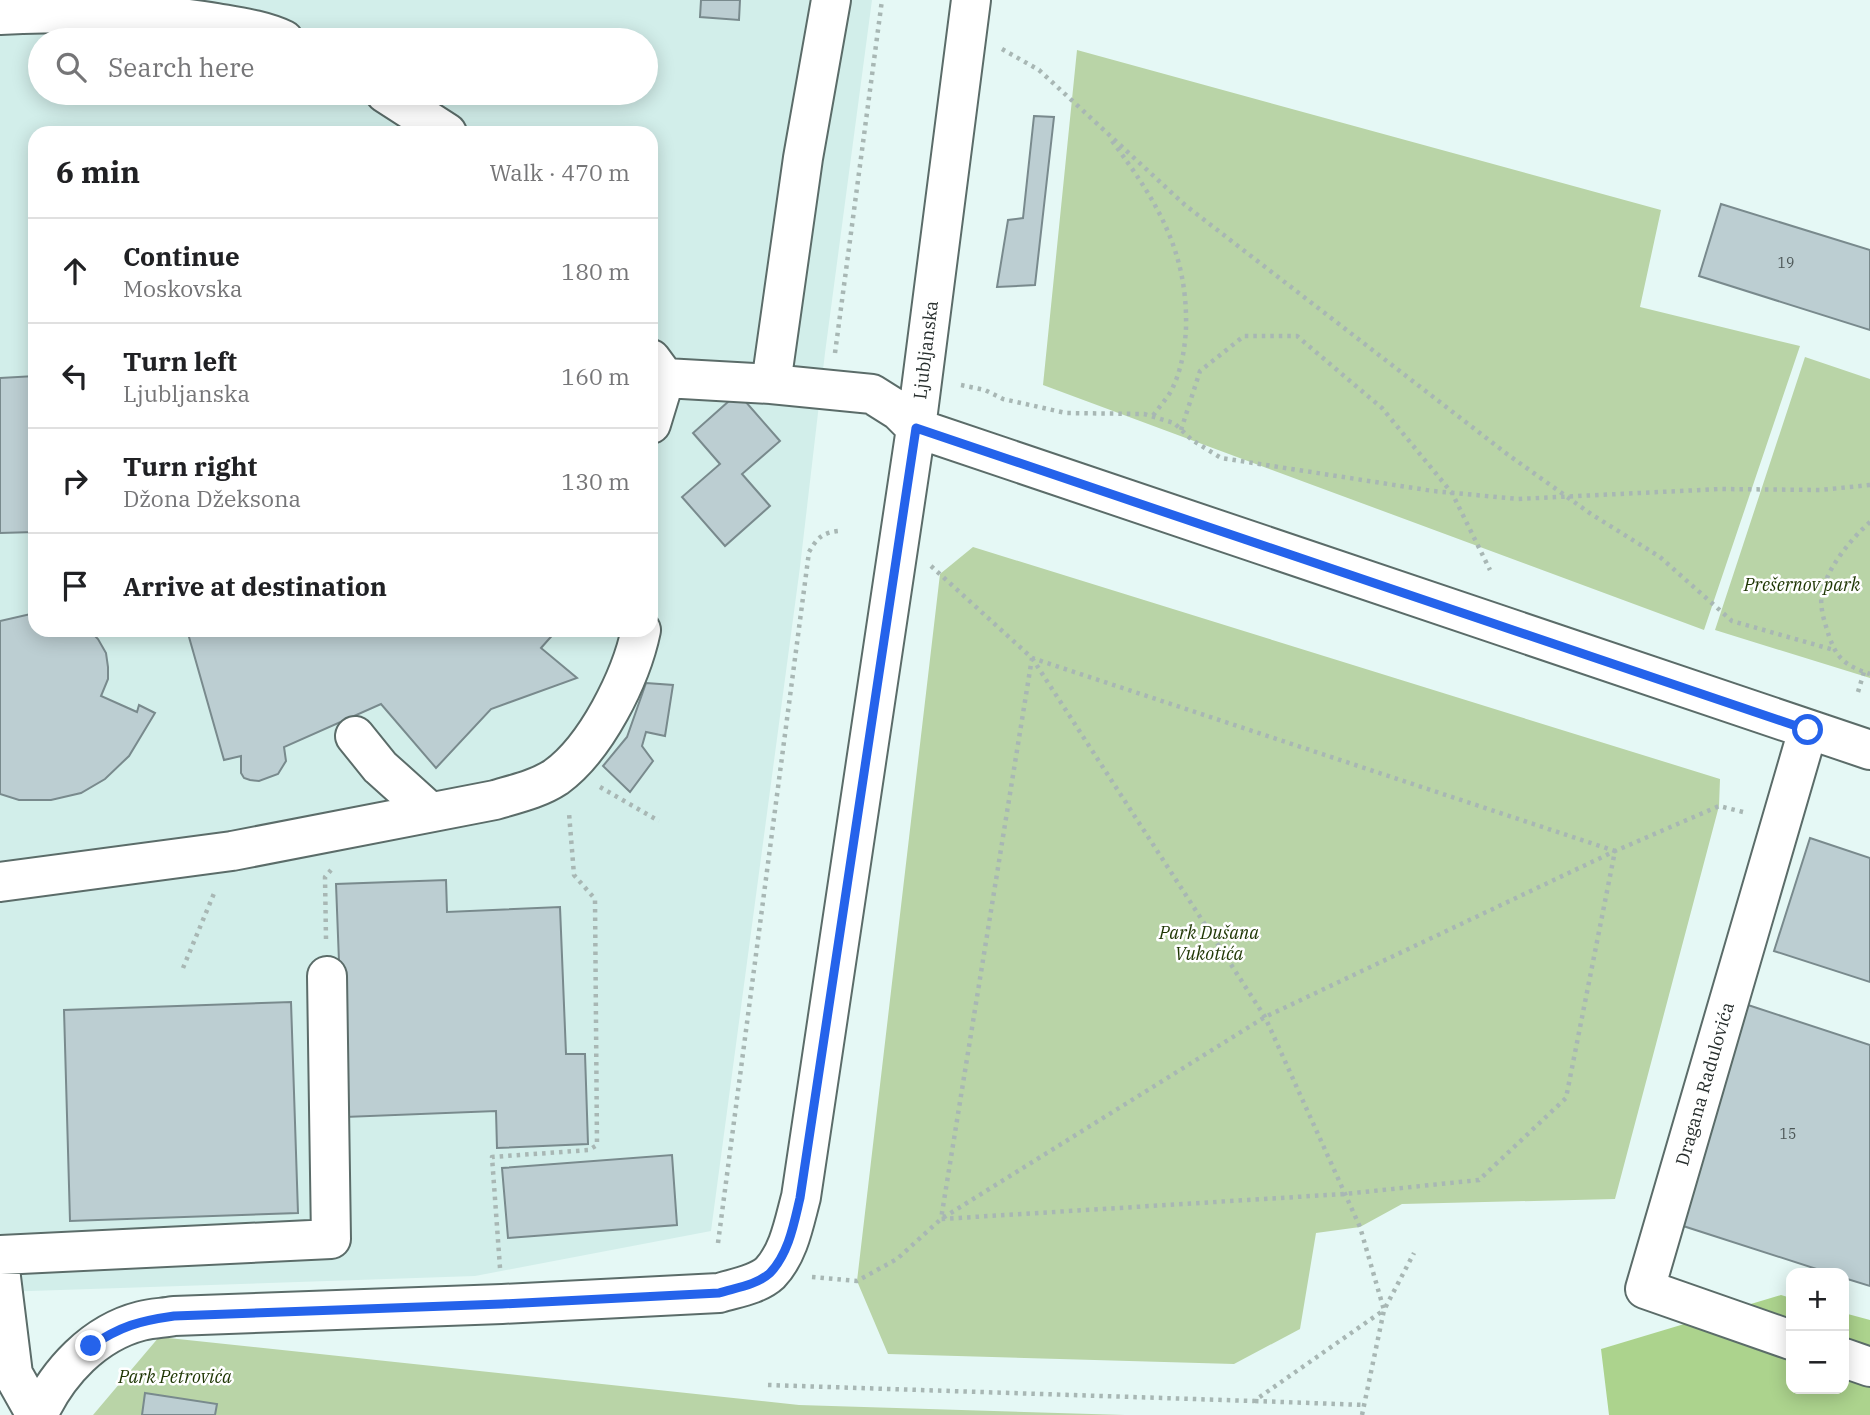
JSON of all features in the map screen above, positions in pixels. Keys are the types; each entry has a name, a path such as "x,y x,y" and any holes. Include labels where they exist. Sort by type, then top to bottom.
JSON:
{"street":[{"path":"771,384 803,158 831,0"},
{"name":"Ljubljanska","path":"502,1304 719,1293 748,1285 769,1273 784,1252 792,1231 800,1198 900,539 971,0"},
{"path":"0,15 168,8 247,28"},
{"path":"404,105 436,126"},
{"path":"658,368 771,384 872,394 899,411 916,428 1870,750"},
{"path":"0,882 232,851 495,800 526,791 555,777 589,743 625,678 639,637"},
{"name":"Dragana Radulovića","path":"1786,1338 1645,1289 1808,730"},
{"path":"355,736 380,767 430,812"},
{"path":"0,1255 331,1239 327,976"},
{"path":"0,1269 13,1374 37,1415"},
{"path":"37,1415 66,1368 91,1346 113,1332 141,1320 174,1316 502,1304"},
{"path":"1849,1360 1870,1367"}],"path":[{"path":"834,362 882,0"},
{"path":"995,45 1039,70 1185,205 1507,454 1565,496 1660,557 1732,621 1833,650"},
{"path":"1105,130 1145,184 1181,266 1187,298 1180,369 1170,392 1152,417"},
{"path":"1181,430 1200,371 1244,336 1297,335 1382,408 1452,493 1490,570"},
{"path":"961,385 985,390 1003,399 1066,413 1144,414 1174,423 1221,458 1452,493 1518,499 1720,489 1820,490 1870,485"},
{"path":"1858,692 1867,673 1848,667 1833,650 1823,618 1822,593 1837,559 1870,522"},
{"path":"718,1243 809,552 817,538 825,533 838,531"},
{"path":"900,539 975,603 1032,658 1265,1017 1360,1227 1384,1310"},
{"path":"1032,658 1615,851"},
{"path":"941,1219 1032,658"},
{"path":"566,767 659,821"},
{"path":"502,1304 492,1157 589,1150 597,1145 595,899 574,875 566,767"},
{"path":"858,1281 897,1259 941,1219 1265,1017 1615,851 1719,806 1782,821"},
{"path":"327,976 325,877 366,825"},
{"path":"183,968 232,851"},
{"path":"941,1219 1344,1194 1479,1180 1566,1098 1615,851"},
{"path":"1362,1415 1384,1310 1414,1253"},
{"path":"1254,1401 1384,1310"},
{"path":"768,1385 1364,1405"}],"shaded area":[{"path":"0,0 872,0 825,353 800,567 711,1231 475,1276 0,1292"}],"green space":[{"path":"1077,50 1661,210 1640,307 1800,346 1704,630 1043,385"},
{"name":"Prešernov park","path":"1805,357 1870,379 1870,678 1715,630"},
{"name":"Park Dušana Vukotića","path":"973,547 1720,779 1719,806 1615,1199 1402,1204 1360,1227 1316,1233 1300,1329 1234,1364 888,1354 857,1281 940,574"},
{"path":"1781,1295 1786,1296 1786,1394 1849,1394 1849,1314 1870,1320 1870,1415 1609,1415 1601,1349"},
{"name":"Park Petrovića","path":"159,1337 799,1405 1125,1415 93,1415"}],"building":[{"path":"701,0 740,0 739,20 700,17"},
{"path":"1034,116 1054,117 1035,285 997,287 1008,220 1023,218"},
{"path":"1721,204 1870,250 1870,330 1699,276"},
{"path":"28,376 28,532 0,533 0,378"},
{"path":"738,393 780,441 742,474 770,506 725,546 682,497 720,464 693,433"},
{"path":"28,615 28,637 96,637 106,653 108,667 108,679 101,696 137,712 139,705 155,713 129,756 105,779 81,793 51,800 19,800 0,794 0,621"},
{"path":"189,637 551,637 541,648 577,678 491,709 436,768 381,704 284,747 286,761 278,774 259,781 244,778 241,773 241,756 224,760"},
{"path":"646,683 673,685 665,736 646,732 642,746 653,761 630,792 603,766 627,737"},
{"path":"1810,838 1870,858 1870,982 1774,951"},
{"path":"446,880 447,912 560,907 566,1054 585,1054 588,1144 497,1148 496,1111 345,1117 336,884"},
{"path":"291,1002 298,1213 70,1221 64,1010"},
{"path":"1748,1005 1870,1045 1870,1286 1849,1280 1849,1268 1813,1268 1677,1224"},
{"path":"672,1155 677,1225 508,1238 502,1168"},
{"path":"145,1393 217,1404 215,1415 142,1415"}],"route":[{"path":"91,1346 113,1332 141,1320 174,1316 719,1293 748,1285 769,1273 784,1252 800,1198 916,428 1808,730"}]}
